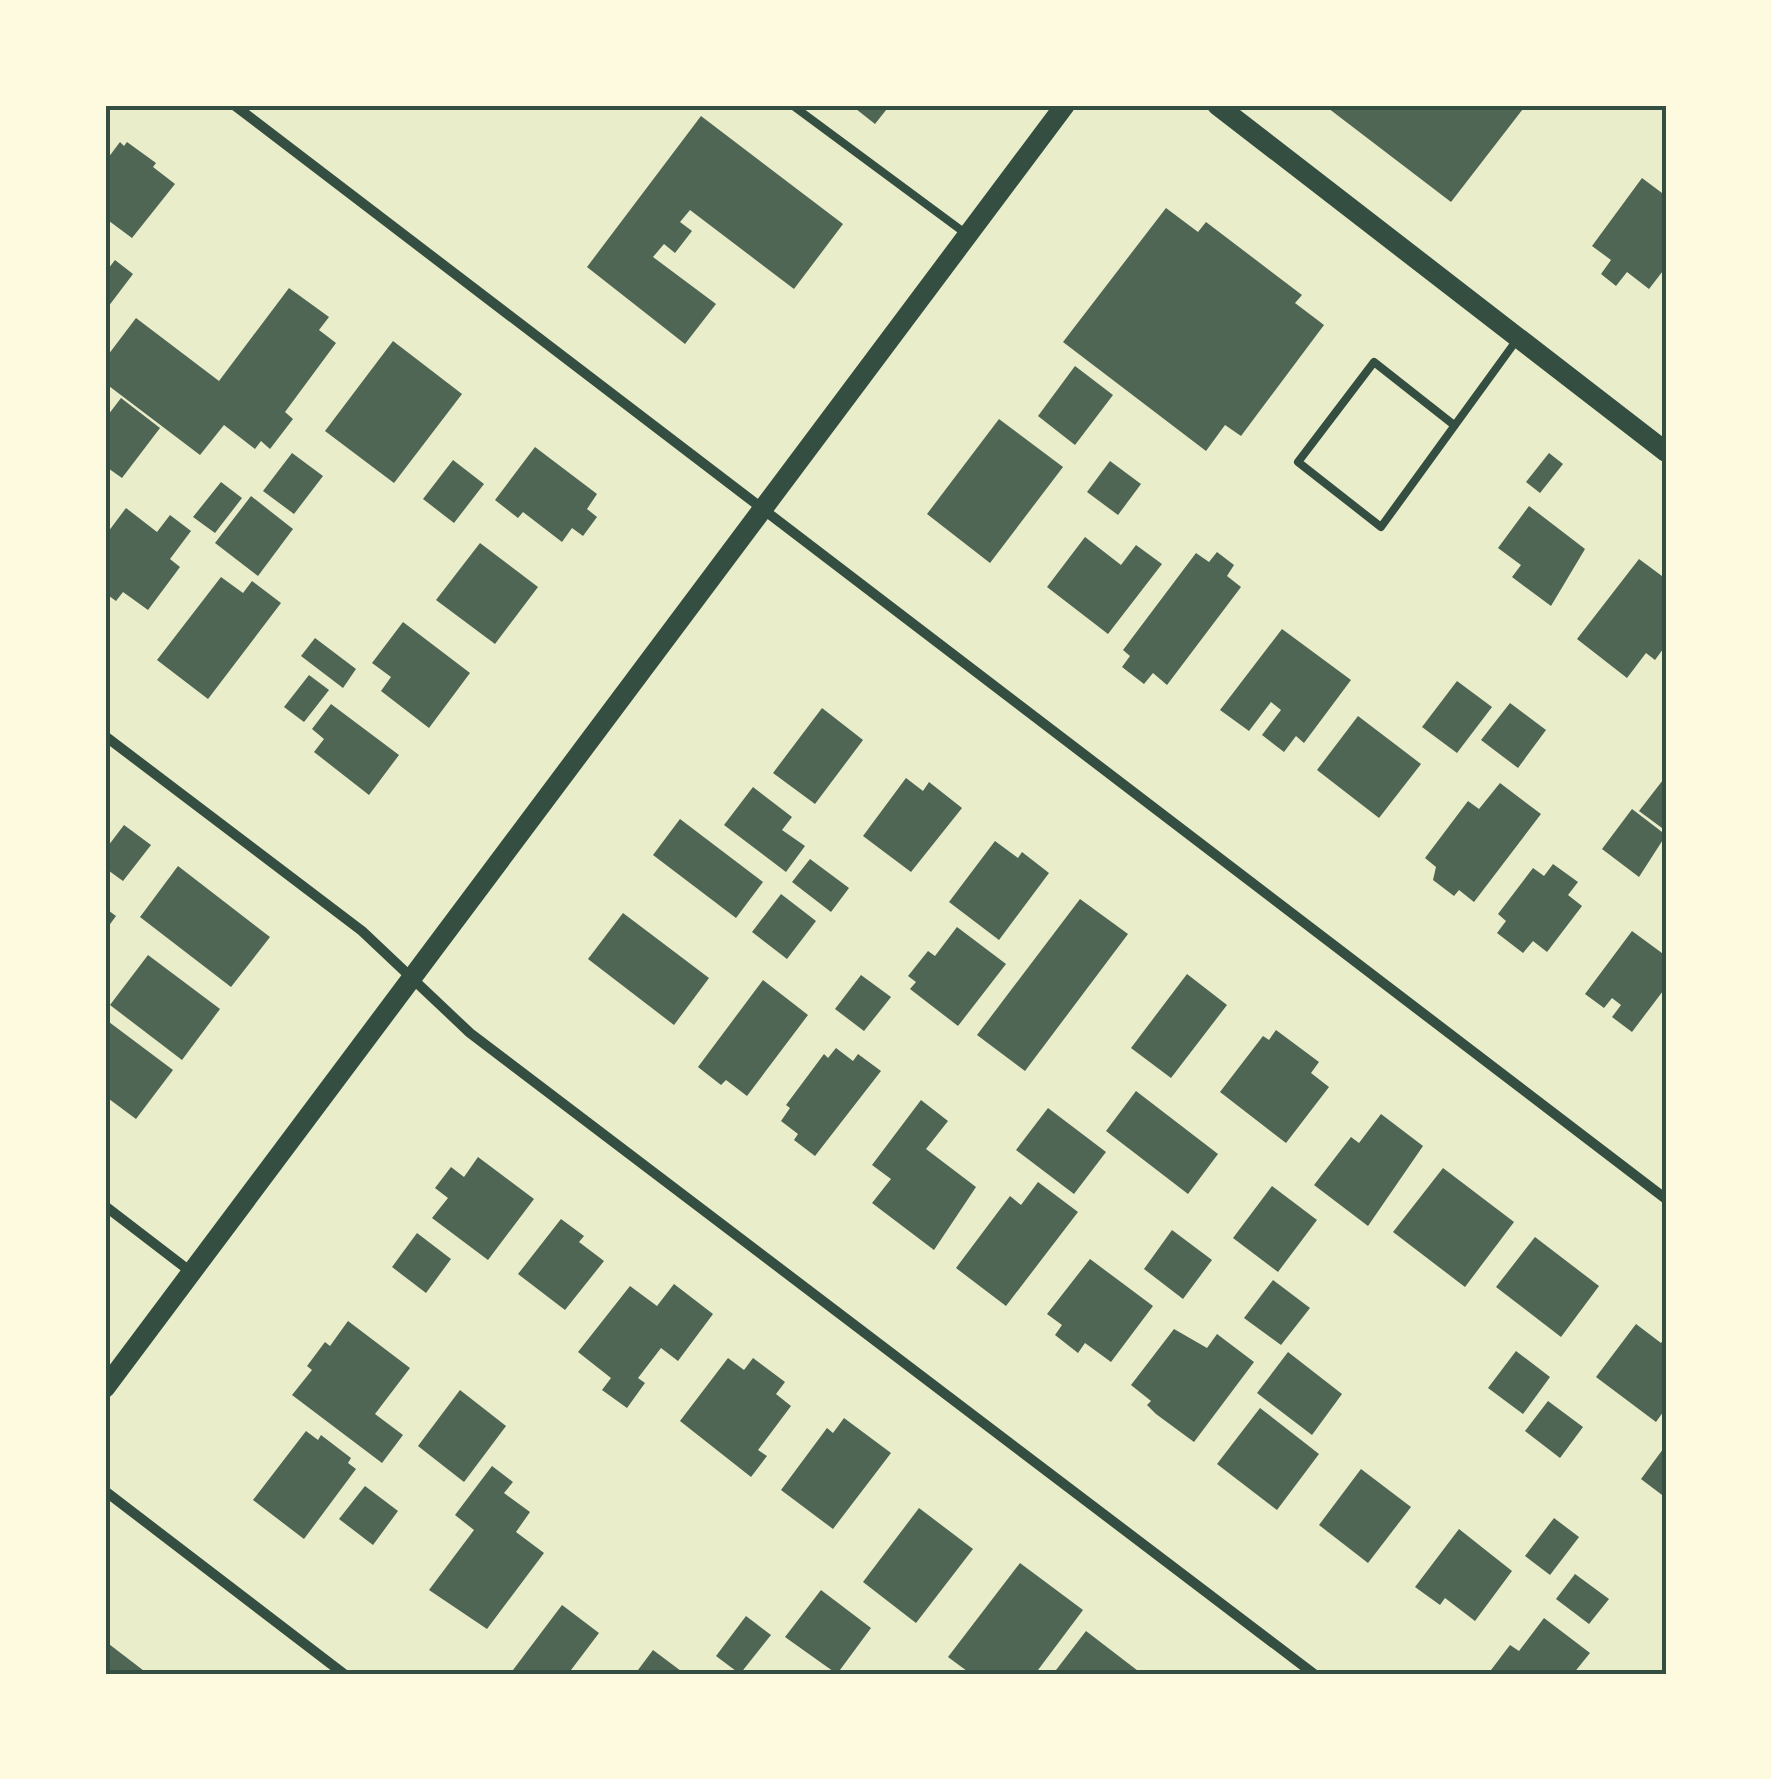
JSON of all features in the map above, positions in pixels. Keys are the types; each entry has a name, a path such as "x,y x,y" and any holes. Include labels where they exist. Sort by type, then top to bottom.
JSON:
{"main road":[{"path":"105,1388 1065,105"},
{"path":"1217,105 1666,452"}],"street":[{"path":"234,105 1666,1199"},
{"path":"105,736 362,931 470,1033 1314,1674"},
{"path":"105,1206 192,1272"},
{"path":"105,1491 344,1674"}],"lane":[{"path":"792,105 969,236"},
{"path":"1454,425 1374,362 1298,462 1381,527 1518,337"}],"building":[{"path":"851,105 890,105 875,124"},
{"path":"1324,105 1526,105 1451,202"},
{"path":"701,116 843,224 794,289 690,210 680,222 692,231 675,253 664,244 653,257 716,304 685,344 587,267"},
{"path":"120,142 124,146 127,142 156,163 153,167 175,184 132,238 105,218 105,162"},
{"path":"1642,178 1666,196 1666,267 1649,289 1627,272 1616,286 1601,274 1611,260 1592,246"},
{"path":"1166,208 1198,232 1206,222 1302,295 1295,303 1324,325 1241,436 1225,425 1206,451 1063,342"},
{"path":"115,260 133,274 108,307 105,273"},
{"path":"289,288 329,317 319,330 336,343 285,412 293,419 270,449 261,441 255,449 224,425 200,455 105,383 105,359 136,318 219,381"},
{"path":"393,341 462,394 394,483 325,431"},
{"path":"1075,366 1113,395 1075,445 1038,416"},
{"path":"121,398 160,428 122,478 105,466 105,419"},
{"path":"999,419 1063,467 990,563 927,514"},
{"path":"535,447 597,494 587,509 597,517 583,536 572,528 562,542 523,512 518,518 495,500"},
{"path":"292,453 323,476 294,514 263,491"},
{"path":"1549,453 1563,464 1540,493 1526,482"},
{"path":"453,460 484,484 454,523 423,499"},
{"path":"1110,461 1141,484 1118,515 1087,492"},
{"path":"221,482 242,498 215,533 193,517"},
{"path":"251,496 293,529 258,576 215,543"},
{"path":"1529,506 1585,549 1551,606 1512,577 1521,565 1498,548"},
{"path":"126,508 157,532 170,515 191,531 170,559 180,567 148,610 123,592 116,601 105,593 105,536"},
{"path":"1085,537 1121,565 1136,545 1162,564 1108,634 1047,587"},
{"path":"480,543 538,587 495,644 436,600"},
{"path":"1217,552 1234,565 1227,576 1241,587 1167,685 1153,673 1144,684 1122,667 1130,656 1123,650 1196,553 1209,562"},
{"path":"1639,559 1666,579 1666,645 1655,660 1646,653 1627,678 1577,639"},
{"path":"221,577 243,593 252,581 281,603 208,699 157,660"},
{"path":"403,622 470,673 429,728 381,691 391,677 372,663"},
{"path":"1282,629 1351,680 1304,743 1296,736 1284,752 1262,735 1281,710 1271,702 1249,731 1220,710"},
{"path":"315,638 356,669 343,688 301,656"},
{"path":"309,675 329,690 304,722 284,707"},
{"path":"1457,681 1492,707 1457,753 1422,727"},
{"path":"1510,703 1546,730 1518,768 1481,740"},
{"path":"331,704 399,755 369,795 314,752 324,739 312,729"},
{"path":"822,708 863,740 815,804 773,773"},
{"path":"1358,716 1421,764 1379,818 1317,770"},
{"path":"1666,776 1666,831 1639,811"},
{"path":"906,778 923,791 929,782 962,808 911,872 863,836"},
{"path":"1500,783 1541,814 1474,902 1459,890 1454,896 1433,880 1436,867 1425,858 1468,801 1479,809"},
{"path":"753,787 792,817 782,830 805,846 786,872 724,825"},
{"path":"1632,809 1666,835 1639,877 1602,849"},
{"path":"680,819 763,882 736,918 653,855"},
{"path":"124,825 151,845 123,881 105,868 105,850"},
{"path":"995,841 1018,858 1022,852 1049,873 999,940 949,902"},
{"path":"810,859 849,888 831,912 792,882"},
{"path":"1553,864 1578,882 1568,895 1582,906 1547,952 1533,941 1523,953 1497,933 1506,921 1498,914 1533,868 1544,876"},
{"path":"178,866 270,937 231,987 140,917"},
{"path":"781,894 816,921 787,959 752,932"},
{"path":"1080,899 1128,934 1025,1071 977,1035"},
{"path":"105,908 116,916 105,931"},
{"path":"623,913 709,978 674,1025 588,959"},
{"path":"957,927 1006,964 958,1026 910,989 916,982 908,976 928,951 935,956"},
{"path":"1632,931 1666,956 1666,987 1632,1032 1612,1017 1621,1005 1612,998 1604,1008 1585,994"},
{"path":"148,955 220,1009 182,1060 110,1005"},
{"path":"1187,974 1227,1005 1171,1078 1131,1048"},
{"path":"861,975 891,997 864,1031 835,1009"},
{"path":"763,980 808,1015 747,1096 726,1080 721,1085 698,1067"},
{"path":"105,1019 173,1070 136,1119 105,1096"},
{"path":"1276,1030 1319,1062 1311,1073 1329,1087 1286,1143 1220,1092 1263,1036 1269,1040"},
{"path":"836,1048 853,1061 858,1054 881,1071 815,1156 794,1140 798,1134 781,1121 790,1108 786,1105 824,1054 828,1058"},
{"path":"1136,1091 1218,1154 1188,1194 1106,1131"},
{"path":"921,1100 948,1121 926,1149 976,1187 934,1250 872,1203 891,1179 872,1165"},
{"path":"1048,1108 1106,1152 1074,1194 1016,1150"},
{"path":"1381,1114 1423,1146 1368,1226 1314,1185 1351,1137 1359,1143"},
{"path":"478,1157 534,1199 488,1260 432,1218 448,1198 435,1188 451,1167 464,1177"},
{"path":"1443,1168 1514,1222 1465,1287 1393,1232"},
{"path":"1038,1182 1078,1212 1006,1306 956,1268 1010,1196 1021,1205"},
{"path":"1272,1186 1317,1220 1278,1272 1233,1238"},
{"path":"561,1219 584,1236 579,1242 604,1261 565,1310 518,1274"},
{"path":"1172,1230 1212,1260 1183,1299 1144,1269"},
{"path":"417,1233 451,1259 426,1293 392,1267"},
{"path":"1535,1237 1599,1286 1561,1337 1496,1287"},
{"path":"1090,1259 1153,1306 1111,1362 1085,1343 1078,1353 1055,1335 1062,1325 1047,1314"},
{"path":"1273,1280 1310,1308 1281,1345 1244,1318"},
{"path":"674,1284 713,1314 678,1361 661,1348 638,1378 645,1383 627,1408 602,1390 611,1378 578,1352 630,1286 657,1306"},
{"path":"348,1321 410,1368 375,1414 403,1435 382,1463 292,1395 312,1370 307,1366 325,1342 330,1346"},
{"path":"1636,1324 1661,1343 1666,1336 1666,1408 1656,1422 1596,1377"},
{"path":"1174,1329 1207,1348 1217,1334 1254,1362 1194,1442 1156,1414 1147,1405 1151,1401 1131,1385"},
{"path":"1516,1351 1550,1377 1523,1414 1488,1388"},
{"path":"1288,1352 1342,1394 1312,1435 1257,1393"},
{"path":"728,1358 744,1370 753,1358 785,1382 776,1394 791,1406 758,1450 767,1456 751,1477 680,1421"},
{"path":"460,1390 506,1426 464,1482 418,1446"},
{"path":"1548,1401 1583,1427 1560,1458 1525,1431"},
{"path":"1260,1408 1319,1454 1277,1510 1217,1464"},
{"path":"844,1418 891,1453 833,1529 781,1490 827,1428 833,1433"},
{"path":"306,1431 318,1440 321,1435 351,1458 348,1463 356,1469 304,1539 253,1500"},
{"path":"1666,1445 1666,1498 1641,1479"},
{"path":"492,1466 513,1482 504,1493 530,1512 516,1532 544,1553 487,1629 429,1590 474,1530 455,1515"},
{"path":"1361,1469 1411,1507 1368,1563 1319,1525"},
{"path":"365,1486 398,1511 373,1545 339,1519"},
{"path":"919,1508 973,1549 916,1623 863,1582"},
{"path":"1554,1518 1579,1537 1550,1575 1525,1556"},
{"path":"1459,1529 1512,1571 1475,1621 1445,1598 1440,1605 1415,1587"},
{"path":"1020,1563 1083,1610 1035,1674 971,1674 948,1657"},
{"path":"1575,1574 1609,1599 1589,1624 1556,1599"},
{"path":"821,1590 871,1628 837,1674 785,1637"},
{"path":"562,1605 599,1633 568,1674 518,1674 513,1670"},
{"path":"746,1616 771,1635 740,1674 716,1656"},
{"path":"1544,1618 1590,1653 1573,1674 1488,1674 1510,1645 1519,1651"},
{"path":"1086,1631 1142,1674 1053,1674"},
{"path":"105,1641 148,1674 105,1674"},
{"path":"653,1650 685,1674 635,1674"}]}
